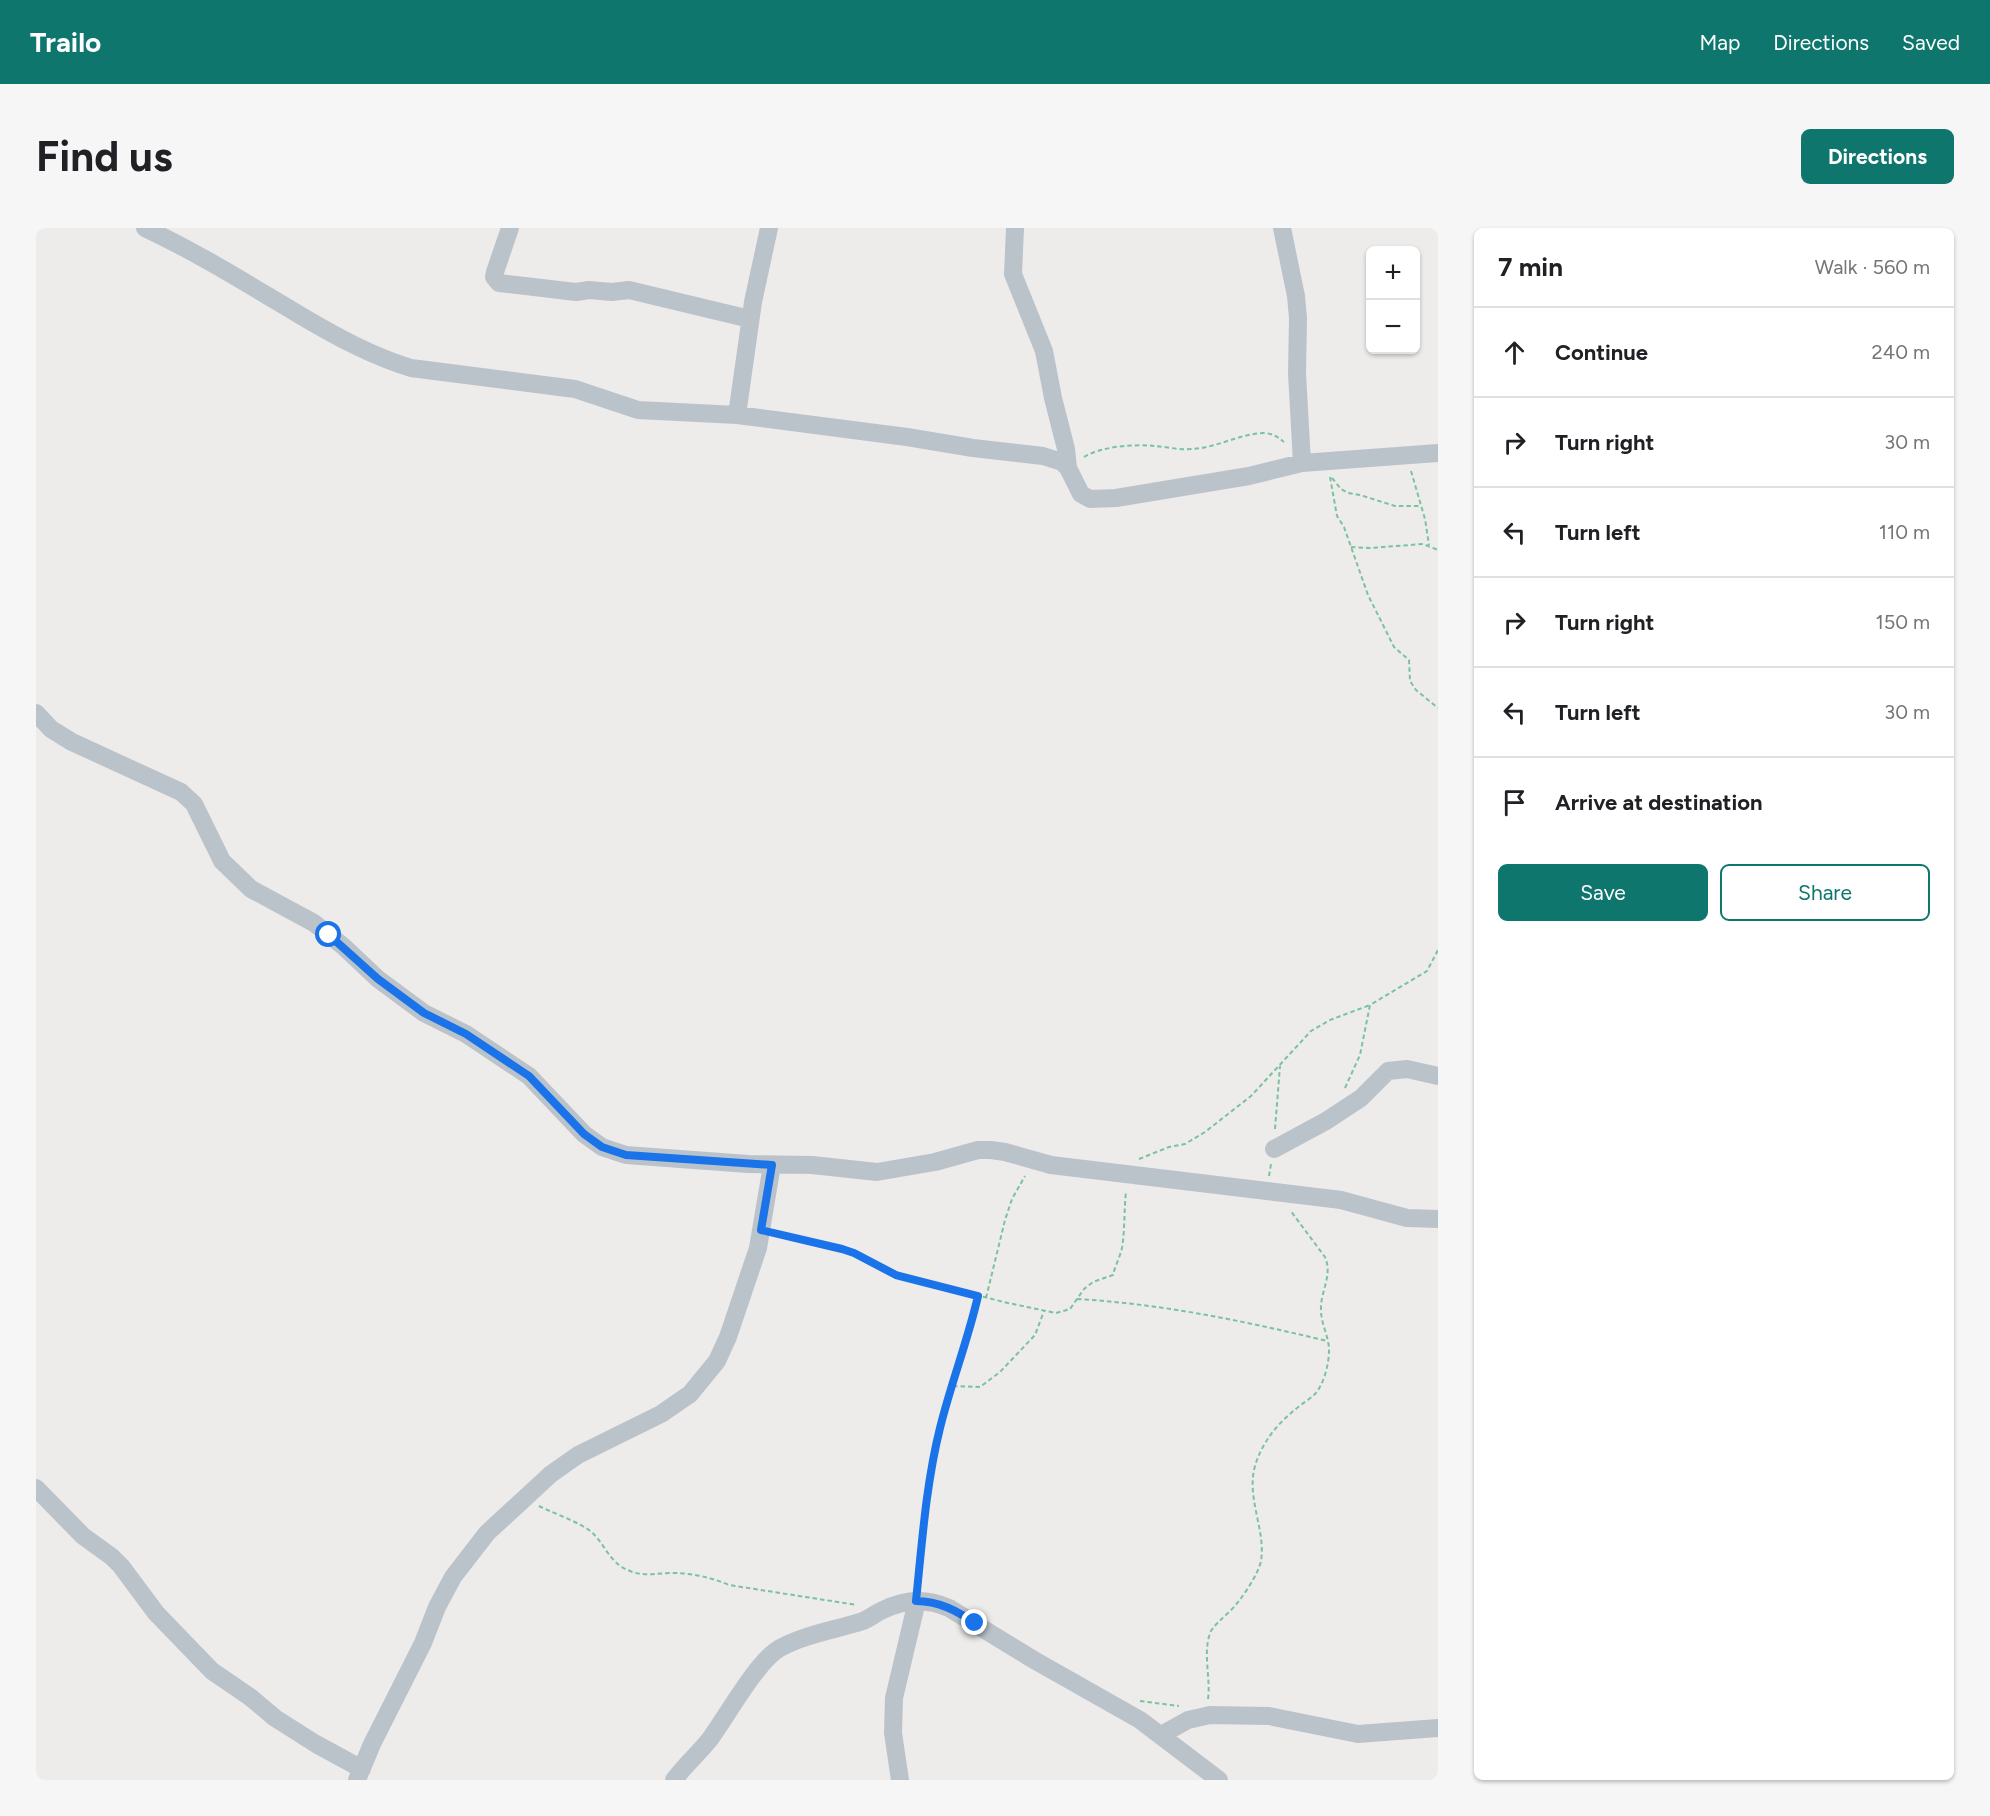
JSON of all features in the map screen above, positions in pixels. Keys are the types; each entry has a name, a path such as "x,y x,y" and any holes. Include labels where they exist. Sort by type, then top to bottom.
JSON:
{"street":[{"path":"145,228 219,267 338,338 394,363 411,368 575,389 638,410 736,415 1043,456 1067,465"},
{"path":"510,228 494,277 499,283 576,292 629,290 750,320"},
{"path":"736,415 750,320 769,228"},
{"path":"1015,228 1013,274 1044,351 1066,449 1067,465 1084,498 1101,499 1249,477 1302,458 1438,453"},
{"path":"1282,228 1296,296 1298,318 1297,373 1302,458"},
{"path":"39,718 72,742 181,792 194,804 222,861 251,889 314,923 378,979 424,1013 466,1034 529,1076 584,1134 602,1147 626,1155 772,1165 812,1165 877,1172 935,1162 978,1150 991,1150 1051,1165 1341,1200 1407,1218 1438,1219"},
{"path":"1274,1149 1326,1121 1361,1098 1388,1071 1407,1069 1438,1076"},
{"path":"36,1488 83,1536 121,1566 156,1613 212,1671 275,1718 360,1774 372,1744 423,1643 437,1607 453,1577 487,1533 551,1474 578,1455 661,1414 690,1394 717,1361 728,1338 751,1272 772,1165"},
{"path":"900,1780 893,1733 894,1698 916,1601"},
{"path":"674,1780 710,1739 761,1666 778,1649 822,1631 863,1621 900,1603 916,1601 934,1602 956,1611 1034,1660 1117,1706 1161,1735 1219,1780"},
{"path":"1161,1735 1199,1714 1269,1716 1358,1734 1438,1728"}],"path":[{"path":"1067,465 1112,447 1156,446 1193,449 1243,436 1266,433 1275,436 1302,458"},
{"path":"1405,454 1425,519 1429,545"},
{"path":"1420,506 1395,506 1348,493 1341,489 1329,472 1335,509 1385,633 1394,647 1408,660 1410,681 1416,690 1438,708"},
{"path":"1351,547 1370,548 1414,544 1429,545 1438,550"},
{"path":"761,1230 854,1253 896,1275 1044,1311 1064,1312 1070,1309 1084,1289 1093,1282 1113,1275 1123,1240 1128,1173 1140,1158 1169,1147 1185,1144 1205,1132 1251,1096 1311,1031 1330,1020 1370,1005 1427,971 1438,950"},
{"path":"1342,1092 1360,1055 1370,1005"},
{"path":"1117,1706 1148,1701 1199,1714 1208,1699 1208,1639 1219,1620 1241,1597 1260,1565 1261,1541 1253,1494 1255,1466 1269,1436 1284,1419 1309,1400 1321,1386 1329,1348 1321,1309 1329,1266 1325,1257 1273,1192 1280,1066"},
{"path":"986,1298 1010,1203 1032,1159"},
{"path":"916,1601 933,1460 940,1427 978,1296"},
{"path":"1077,1299 1127,1302 1190,1311 1327,1341"},
{"path":"953,1386 980,1387 1000,1372 1035,1335 1044,1311"},
{"path":"525,1498 587,1529 595,1536 610,1558 631,1572 698,1575 737,1586 883,1610"}],"route":[{"path":"329,935 378,979 424,1013 466,1034 529,1076 584,1134 602,1147 626,1155 772,1165 761,1230 842,1249 896,1275 978,1296 973,1320 940,1427 933,1460 916,1601 934,1602 975,1623"}]}
